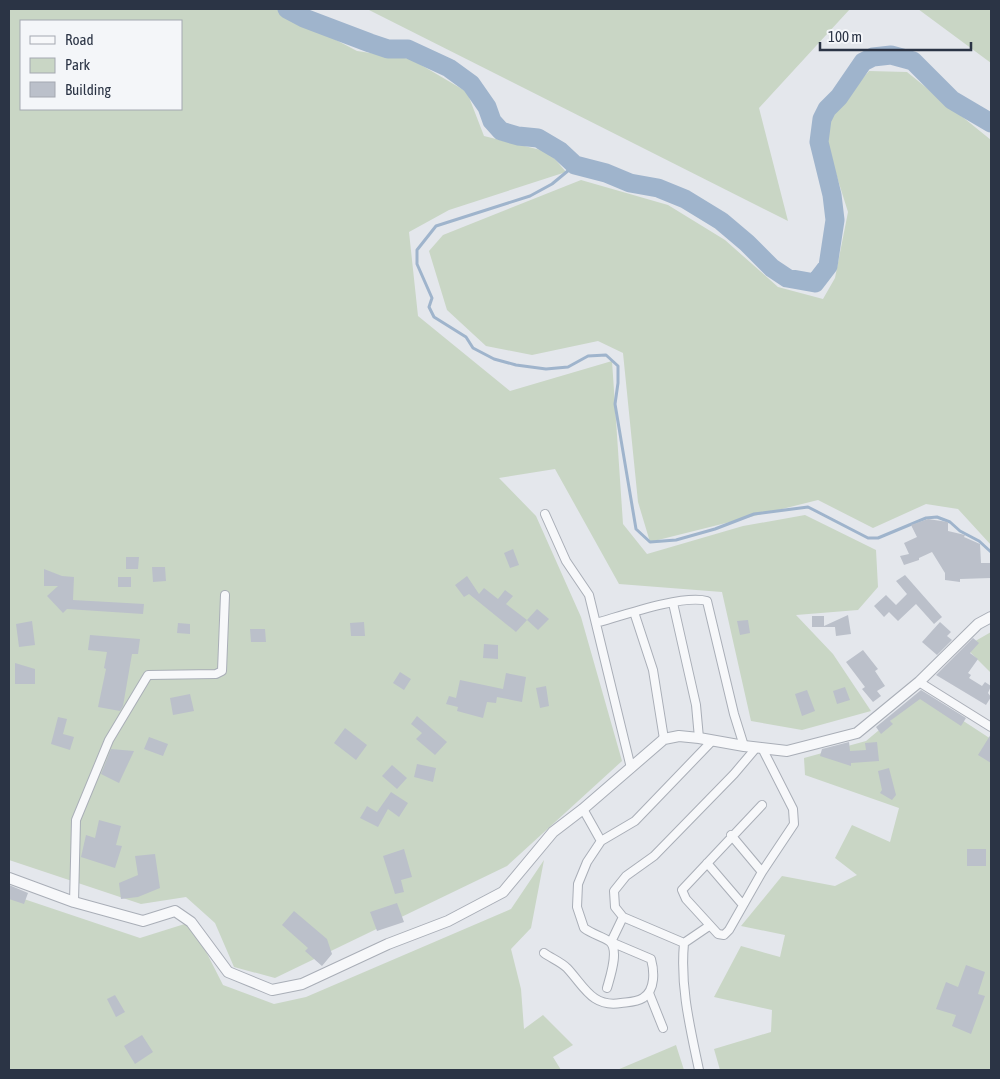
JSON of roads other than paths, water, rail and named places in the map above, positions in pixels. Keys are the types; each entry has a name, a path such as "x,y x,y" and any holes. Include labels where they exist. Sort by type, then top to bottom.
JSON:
{"street":[{"path":"545,514 566,560 589,595 631,768"},
{"path":"74,902 76,820 109,740 148,675 216,674 222,671 225,595"},
{"path":"596,623 673,603 707,601 734,714 744,746"},
{"path":"673,603 696,705 699,738"},
{"path":"634,612 653,670 664,739"},
{"path":"9,878 74,902 143,921 175,911 191,922 228,972 272,990 302,984 388,944 448,921 503,892 553,832 583,809 664,739 679,736 787,751 857,733 919,682 978,624 991,617"},
{"path":"919,682 991,727"},
{"path":"663,1028 649,993 654,968 651,959 584,928 577,907 578,884 587,862 601,841 635,821 712,741"},
{"path":"759,748 793,809 794,824 724,935 718,934 686,899 682,890 731,835 762,805"},
{"path":"684,943 623,917 615,907 614,891 626,876 654,856 759,748"},
{"path":"583,809 601,841"},
{"path":"731,835 762,872"},
{"path":"707,863 743,905"},
{"path":"607,988 614,949 611,942 623,917"},
{"path":"684,943 709,926"},
{"path":"684,943 682,967 685,1006 699,1070"},
{"path":"544,953 565,966 581,988 594,999 603,1003 634,1002 649,993"}],"waterway":[{"path":"287,9 304,18 388,49 408,49 449,68 471,84 487,107 492,121 501,131 518,136 538,138 560,151 575,165 606,173 630,183 658,188 685,199 721,221 772,268 787,278 815,283 828,266 835,220 832,195 819,142 822,119 827,109 839,97 863,62 873,57 891,55 913,61 952,100 991,123"},
{"path":"575,165 552,184 530,196 436,226 417,250 417,264 432,298 429,307 434,317 466,337 473,348 494,359 516,365 546,369 568,367 588,356 606,355 618,366 615,404 636,529 650,542 676,540 715,529 754,514 808,507 868,538 878,538 926,518 937,517 950,522 960,531 979,541 991,552"}]}
